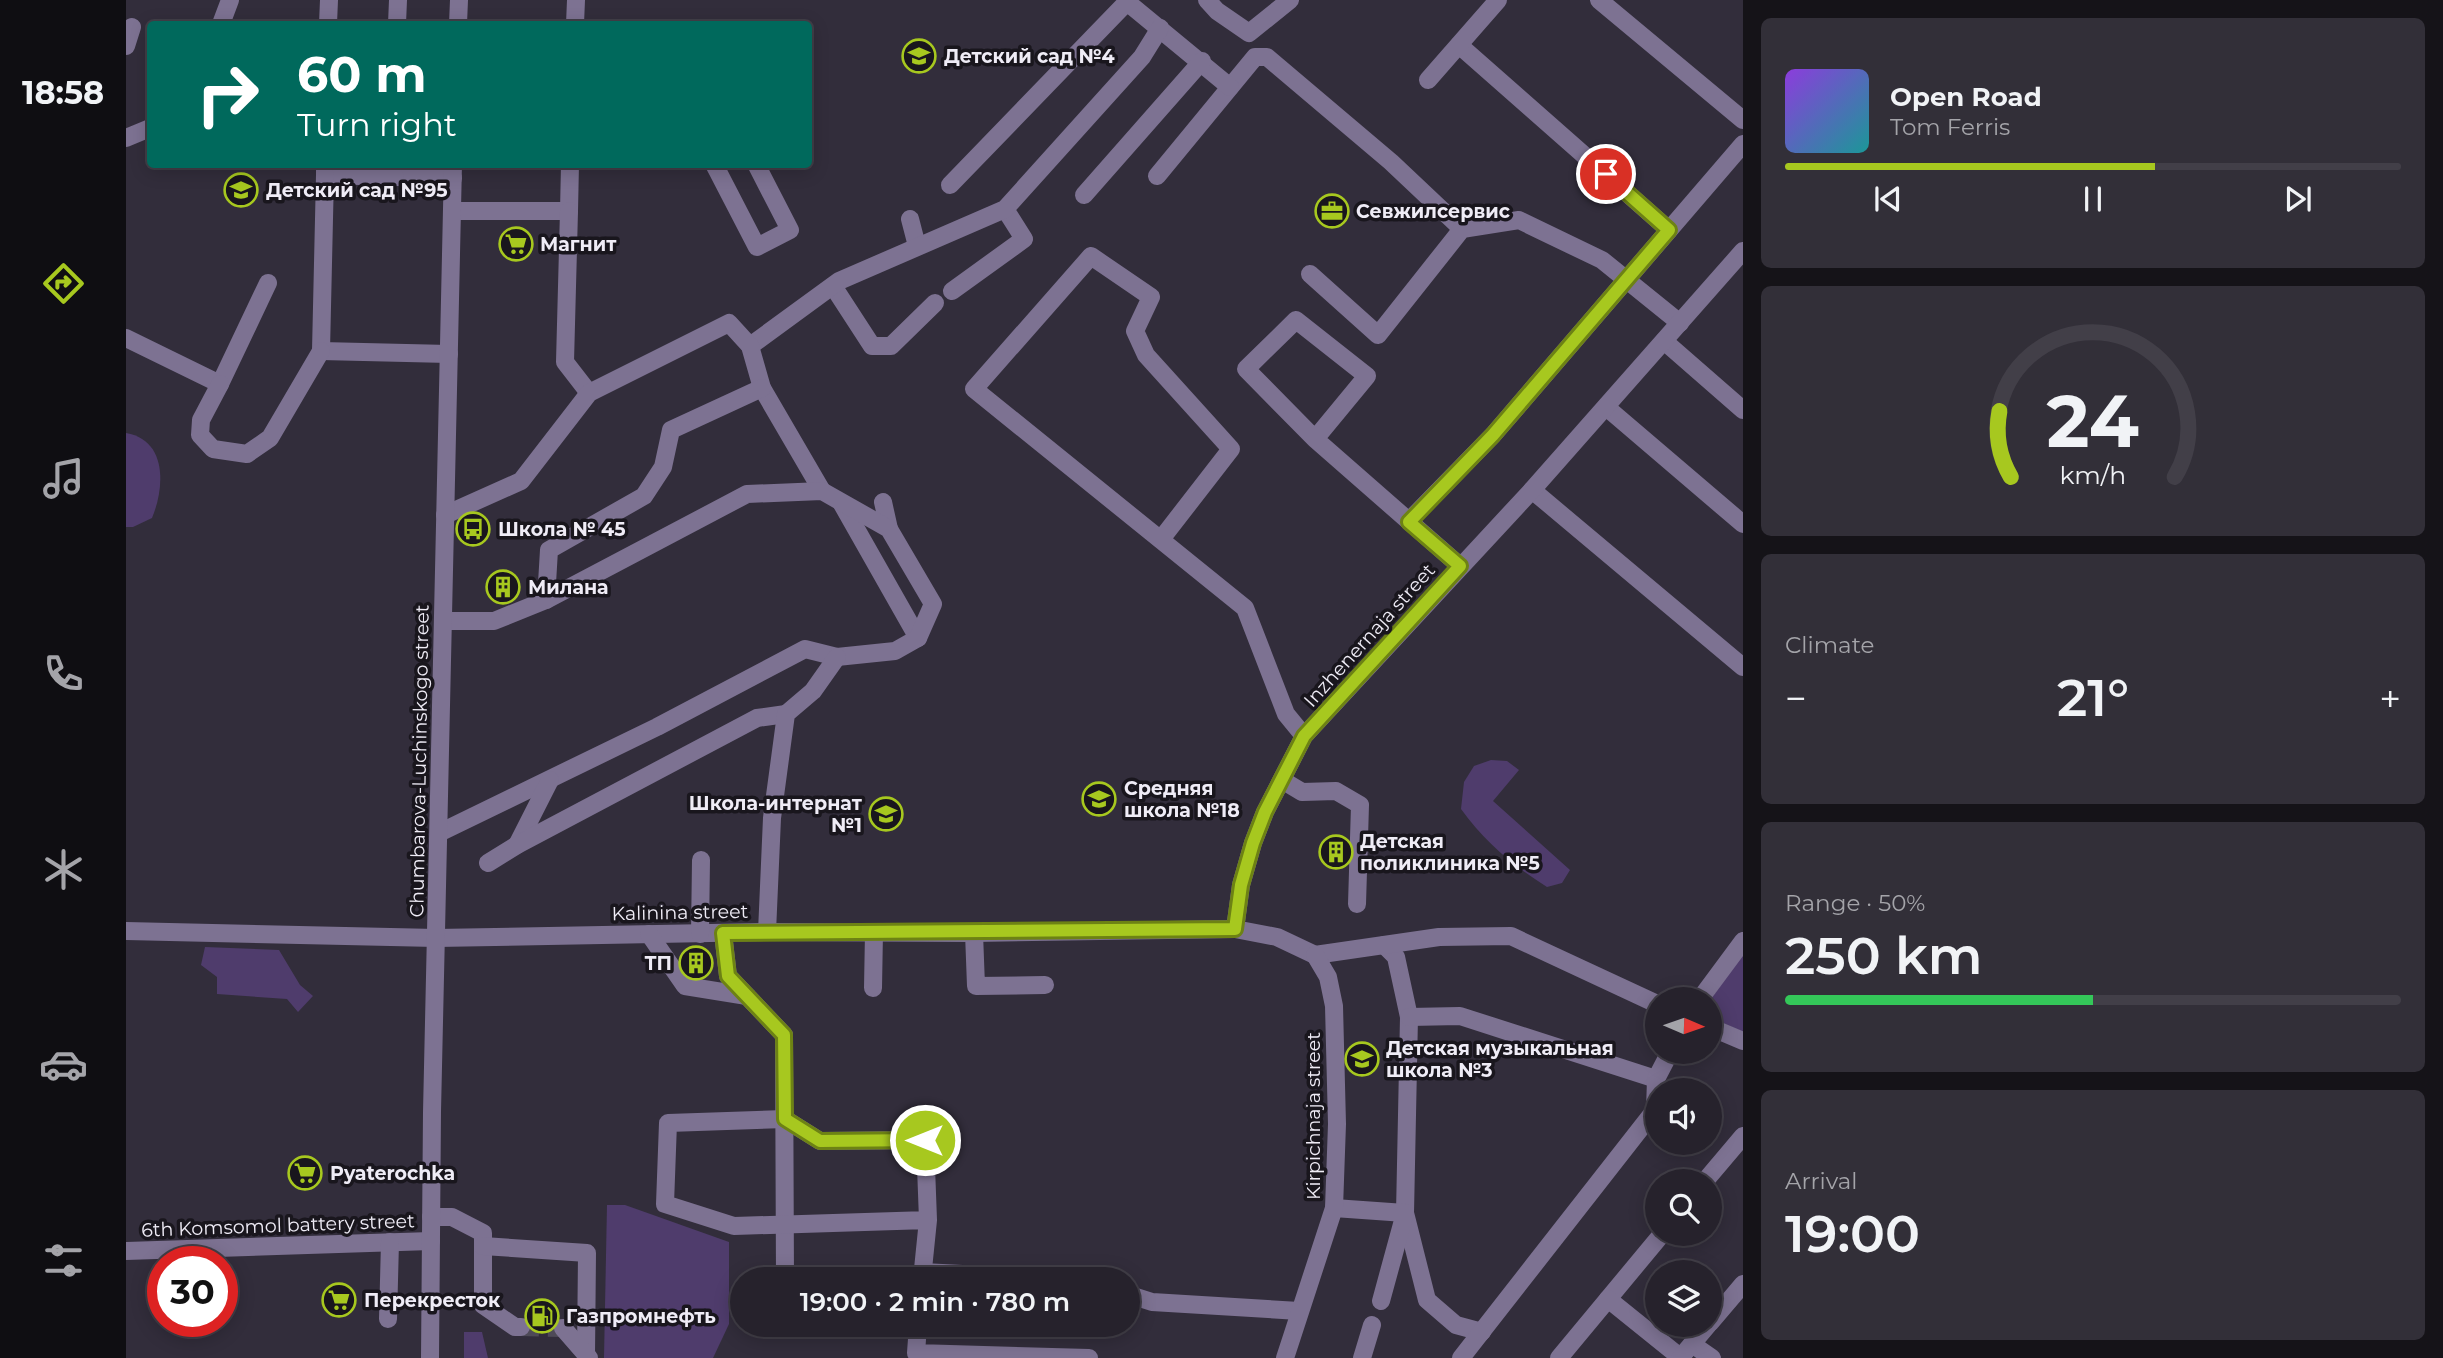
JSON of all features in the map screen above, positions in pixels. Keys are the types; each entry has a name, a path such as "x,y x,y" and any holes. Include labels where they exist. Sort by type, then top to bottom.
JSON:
{"street":[{"path":"223,21 230,0"},
{"path":"328,0 328,21"},
{"path":"397,21 398,0"},
{"path":"458,21 459,0"},
{"path":"575,21 576,0"},
{"path":"1207,0 1217,11 1249,33 1290,0"},
{"path":"1428,80 1498,0"},
{"path":"1599,0 1743,120"},
{"path":"950,185 1128,1 1230,87"},
{"path":"126,46 132,27"},
{"path":"750,346 833,285 1006,209 1142,57 1160,28"},
{"path":"1459,45 1669,230"},
{"path":"1157,176 1255,57 1267,57 1391,162 1462,229"},
{"path":"1084,195 1202,61"},
{"path":"126,138 147,129"},
{"path":"1409,522 1493,435 1743,144"},
{"path":"570,168 565,362 589,393"},
{"path":"716,168 757,247 790,230 758,168"},
{"path":"268,283 201,420 200,435 213,449 247,454 270,438 321,351 325,170 453,171"},
{"name":"Chumbarova-Luchinskogo street","path":"430,1358 436,938 453,171"},
{"path":"952,291 1024,239 1006,209"},
{"path":"452,211 569,211"},
{"path":"910,219 917,246"},
{"path":"1310,274 1378,335 1462,229 1520,220 1602,260 1680,323"},
{"path":"1162,538 1231,449 1146,355 1135,331 1151,297 1091,256 974,388 1245,608 1286,714 1304,736"},
{"name":"Inzhenernaja street","path":"1235,929 1241,885 1253,843 1304,736 1532,490 1680,323 1739,264"},
{"path":"833,285 872,346 891,346 935,303"},
{"path":"1315,439 1367,376 1296,320 1247,369 1315,439 1460,566"},
{"path":"445,514 521,481 589,393 729,323 750,346 762,388 822,491 888,529"},
{"path":"126,338 220,383"},
{"path":"1664,341 1743,410"},
{"path":"321,351 449,354"},
{"path":"546,600 549,550 644,496 663,467 671,430 762,388"},
{"path":"1606,407 1743,524"},
{"path":"1532,490 1743,667"},
{"path":"443,621 494,621 546,600 747,494 822,491"},
{"path":"840,502 918,638"},
{"path":"439,833 550,780 805,649 837,657 895,651 918,638 933,604 888,529 883,502"},
{"path":"488,863 757,718 786,714 813,691 837,657"},
{"path":"767,932 772,818 786,714"},
{"path":"517,845 550,780"},
{"path":"1282,780 1302,792 1336,791 1360,805 1357,904"},
{"path":"700,934 701,860"},
{"path":"1235,929 1277,937 1315,955 1439,937 1511,936 1645,997"},
{"name":"Kalinina street","path":"126,931 436,938 767,932 974,933 1235,929"},
{"path":"873,988 874,932"},
{"path":"723,933 728,976 784,1035 785,1267"},
{"path":"974,933 976,986 1045,985"},
{"path":"649,934 685,986 747,996"},
{"path":"1709,987 1743,941"},
{"path":"1381,1301 1405,1213 1409,1017 1396,957 1384,945"},
{"name":"Kirpichnaja street","path":"1285,1358 1334,1208 1337,1124 1334,1006 1328,977 1315,955"},
{"path":"1409,1017 1460,1016 1654,1078"},
{"path":"1722,1032 1743,1041"},
{"path":"923,1267 928,1220 925,1140 820,1141 785,1119 668,1123 665,1204 734,1226 928,1220"},
{"path":"1461,1358 1645,1123"},
{"path":"1715,1169 1743,1136"},
{"path":"1334,1208 1405,1213"},
{"path":"1405,1213 1427,1300 1457,1325 1482,1332"},
{"path":"431,1217 453,1217 483,1233 483,1305 515,1327 521,1327"},
{"name":"6th Komsomol battery street","path":"126,1251 431,1241"},
{"path":"388,1320 390,1242"},
{"path":"483,1246 587,1253 587,1357"},
{"path":"1559,1358 1652,1246"},
{"path":"1722,1309 1743,1284"},
{"path":"1140,1298 1152,1301 1299,1311"},
{"path":"1608,1298 1684,1353 1712,1358"},
{"path":"1362,1358 1372,1325"},
{"path":"563,1328 587,1357"},
{"path":"917,1337 916,1353 1089,1358"},
{"path":"1684,1353 1698,1337"}],"shaded area":[{"path":"126,433 139,437 149,445 156,455 160,479 152,518 133,527 126,527"},
{"path":"1491,760 1507,761 1519,770 1493,801 1570,870 1562,883 1547,887 1523,871 1490,843 1461,809 1464,782 1474,766"},
{"path":"205,947 279,950 300,985 313,996 298,1012 287,999 217,994 217,977 201,965"},
{"path":"1743,954 1743,1032 1722,1022 1722,987 1719,987"},
{"path":"607,1205 625,1205 729,1242 729,1324 713,1358 604,1358"},
{"path":"464,1332 482,1332 488,1358 464,1358"}],"tunnel":[{"path":"521,1327 563,1328"}],"place":[{"name":"Детский сад №4","path":"919,56"},
{"name":"Детский сад №95","path":"241,190"},
{"name":"Севжилсервис","path":"1332,211"},
{"name":"Магнит","path":"516,244"},
{"name":"Школа № 45","path":"473,529"},
{"name":"Милана","path":"503,587"},
{"name":"Средняя школа №18","path":"1099,799"},
{"name":"Школа-интернат №1","path":"886,814"},
{"name":"Детская поликлиника №5","path":"1336,852"},
{"name":"ТП","path":"696,963"},
{"name":"Детская музыкальная школа №3","path":"1362,1059"},
{"name":"Pyaterochka","path":"305,1173"},
{"name":"Перекресток","path":"339,1300"},
{"name":"Газпромнефть","path":"542,1316"}],"route":[{"path":"925,1140 820,1141 785,1119 784,1035 728,976 723,933 1235,929 1241,885 1253,843 1265,812 1304,736 1460,566 1409,522 1493,435 1669,230 1606,174"}]}
